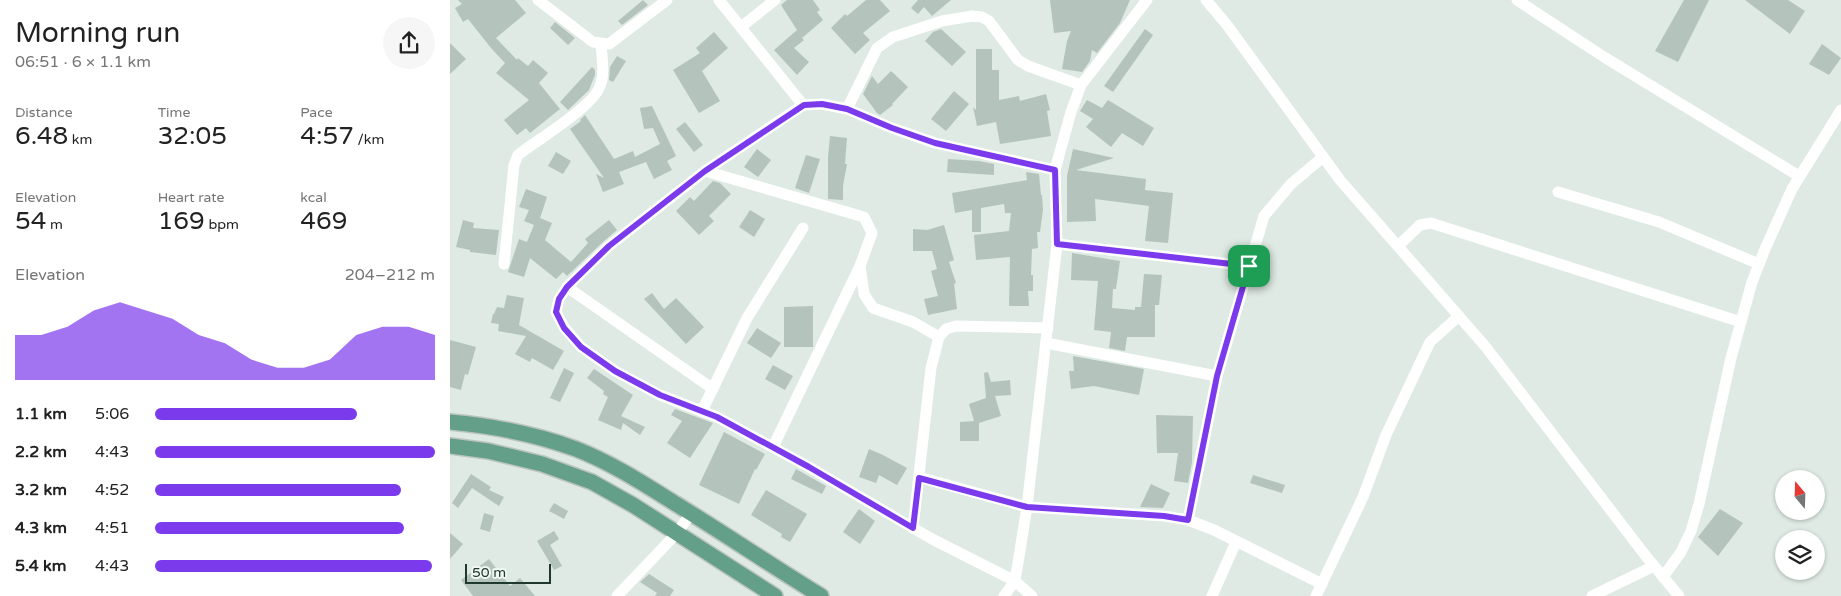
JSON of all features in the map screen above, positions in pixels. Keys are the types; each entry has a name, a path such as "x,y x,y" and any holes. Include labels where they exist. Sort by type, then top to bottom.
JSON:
{"main road":[{"path":"450,422 489,426 532,435 577,450 629,474 820,596"},
{"path":"450,446 488,451 542,464 592,482 633,505 775,596"}],"street":[{"path":"538,0 593,42 601,44 608,44 667,0"},
{"path":"719,0 804,105"},
{"path":"741,27 775,0"},
{"path":"1004,596 1015,581 1027,507 1057,244 1055,170 1081,84 1147,0"},
{"path":"1206,0 1227,25 1340,180 1486,346 1654,566 1666,586 1679,596"},
{"path":"1517,0 1597,53 1800,176"},
{"path":"847,109 877,48 894,37 942,21 972,16 982,17 989,21 1018,60 1028,66 1081,84"},
{"path":"504,264 514,165 518,155 597,95 601,85 603,66 601,44"},
{"path":"1032,596 1015,581 913,528 717,417 660,395 615,371 581,347 564,328 556,312 559,299 567,287 609,246 705,171 804,105 822,104 847,109 892,128 935,143 1055,170"},
{"path":"1666,586 1691,531 1699,504 1731,358 1759,264 1777,221 1800,176 1841,110"},
{"path":"1188,520 1217,376 1264,216 1291,184 1323,157"},
{"path":"705,171 864,217 872,233 860,266 772,447"},
{"path":"1558,192 1659,222 1759,264"},
{"path":"1398,246 1420,225 1430,223 1741,322"},
{"path":"702,411 747,318 803,228"},
{"path":"1057,244 1249,266"},
{"path":"860,266 864,294 874,308 913,322 938,337"},
{"path":"567,287 713,389"},
{"path":"1316,596 1363,497 1386,435 1430,342 1459,316"},
{"path":"913,528 930,368 938,337 946,329 956,326 1048,328"},
{"path":"1046,343 1217,376"},
{"path":"919,478 1027,507 1164,516 1188,520 1322,584"},
{"path":"616,596 676,532 691,513"},
{"path":"1212,596 1236,542"},
{"path":"1592,596 1654,566"}],"building":[{"path":"458,0 515,0 526,13 496,38 517,60 518,58 528,66 533,60 548,73 539,83 560,109 530,133 526,128 517,135 504,120 529,100 496,73 505,63 468,19 463,22 455,8 462,4"},
{"path":"643,0 648,5 622,25 618,21"},
{"path":"787,0 813,0 820,10 817,12 823,20 802,38 804,40 794,48 809,62 797,75 774,50 797,30 781,5"},
{"path":"866,0 880,0 890,11 863,33 870,40 855,54 831,28 845,14 847,16"},
{"path":"918,0 951,0 932,16 924,7 918,14 911,8"},
{"path":"1050,0 1130,0 1120,23 1097,53 1092,50 1090,61 1082,72 1062,69 1067,41 1071,31 1054,33"},
{"path":"1684,0 1709,0 1678,62 1655,51"},
{"path":"1745,0 1788,0 1805,11 1790,34"},
{"path":"555,22 575,38 568,45 550,28"},
{"path":"941,29 966,52 952,66 925,41 933,32"},
{"path":"1145,29 1153,35 1113,92 1104,86"},
{"path":"714,32 728,48 702,71 720,101 699,113 673,70 700,53 696,48"},
{"path":"450,43 466,59 450,74"},
{"path":"1822,44 1841,58 1829,75 1809,64"},
{"path":"976,49 992,49 992,70 999,70 999,100 1019,96 1020,101 1046,94 1050,110 1047,111 1051,136 1000,144 996,122 977,126 973,107 976,110"},
{"path":"617,56 626,61 613,82 609,80 610,67"},
{"path":"592,67 595,70 595,75 589,90 568,110 560,102"},
{"path":"891,71 908,87 893,105 880,115 863,94 872,76 878,84"},
{"path":"954,91 969,104 946,131 931,119"},
{"path":"1087,100 1102,108 1108,100 1154,128 1143,146 1122,133 1111,147 1086,127 1093,119 1080,111"},
{"path":"652,106 676,156 667,161 672,170 654,179 646,162 619,172 624,184 603,192 596,174 604,178 570,129 581,121 585,115 614,159 633,151 635,157 660,144 653,128 644,129 640,108"},
{"path":"685,122 703,145 694,152 676,129"},
{"path":"830,136 847,138 845,164 847,164 843,186 843,200 828,199"},
{"path":"757,149 771,160 758,177 744,167"},
{"path":"1073,149 1114,158 1076,170 1146,179 1145,190 1173,193 1168,243 1145,241 1149,206 1095,199 1096,221 1067,222 1067,176"},
{"path":"556,152 571,161 563,174 548,166"},
{"path":"806,155 820,159 809,193 795,188"},
{"path":"948,159 994,164 994,175 947,172"},
{"path":"1026,172 1039,174 1043,210 1040,232 1037,232 1038,248 1032,249 1031,275 1033,275 1033,291 1028,291 1029,306 1009,306 1010,257 976,260 974,235 1009,231 1011,213 1005,213 1004,204 981,208 981,232 972,232 972,210 955,213 952,193 1027,180"},
{"path":"713,181 720,183 731,194 709,216 714,221 699,235 676,211 690,197 694,201"},
{"path":"526,189 547,197 540,218 552,223 545,240 571,262 588,243 585,239 609,220 617,230 567,276 563,272 556,279 530,258 524,277 508,272 519,239 527,242 534,225 524,221 529,210 519,207"},
{"path":"750,210 765,219 754,237 739,227"},
{"path":"463,220 474,223 473,228 499,230 496,255 470,252 470,250 456,247"},
{"path":"944,225 954,260 949,262 956,283 954,284 957,309 928,315 924,299 938,296 931,271 937,269 932,251 913,251 913,229 927,230"},
{"path":"1072,253 1120,261 1116,289 1113,289 1112,308 1135,310 1135,307 1141,307 1144,274 1162,275 1159,305 1155,305 1155,337 1127,337 1125,351 1109,348 1111,332 1094,330 1098,281 1071,280"},
{"path":"652,293 664,309 676,298 704,327 686,344 644,299"},
{"path":"507,295 524,298 519,325 564,351 553,370 532,358 530,362 515,354 526,336 498,331 499,324 491,323 497,307 504,308"},
{"path":"813,306 813,347 784,347 784,307"},
{"path":"757,328 781,343 771,358 747,343"},
{"path":"450,340 476,347 468,375 465,374 461,390 450,387"},
{"path":"1073,356 1144,369 1139,395 1094,386 1071,389 1069,371 1074,371"},
{"path":"773,365 793,376 785,390 765,379"},
{"path":"564,368 574,373 560,402 550,398"},
{"path":"594,369 633,395 621,416 645,427 640,435 623,423 621,430 598,420 608,397 603,394 604,391 587,378"},
{"path":"988,372 991,382 1010,380 1011,395 995,396 1001,416 979,423 979,441 960,441 960,422 974,421 969,404 986,398 984,373"},
{"path":"675,409 713,423 690,458 667,443 682,421 671,415"},
{"path":"1156,415 1193,416 1192,462 1188,483 1174,481 1178,453 1157,453"},
{"path":"724,432 765,454 755,469 739,504 699,485"},
{"path":"869,449 907,468 897,485 879,475 876,483 859,477"},
{"path":"796,469 826,486 822,494 791,479"},
{"path":"471,474 491,487 489,490 504,497 499,506 472,488 458,508 452,503"},
{"path":"1253,475 1285,485 1282,493 1250,483"},
{"path":"1151,484 1170,493 1163,508 1140,507"},
{"path":"766,490 807,514 790,542 781,537 782,534 751,515"},
{"path":"554,503 568,511 564,519 549,511"},
{"path":"859,509 875,521 860,544 843,532"},
{"path":"1720,509 1743,523 1718,556 1698,537"},
{"path":"484,513 494,516 490,532 480,529"},
{"path":"554,531 559,539 550,545 562,566 554,570 537,541"},
{"path":"450,533 463,544 450,559"},
{"path":"489,559 510,586 520,578 535,596 473,596 461,580"},
{"path":"649,574 674,590 670,596 655,596 657,593 640,582"}],"route":[{"path":"822,104 847,109 892,128 935,143 977,154 1055,170 1057,244 1249,266 1217,376 1188,520 1164,516 1027,507 919,478 913,528 809,467 717,417 660,395 615,371 581,347 564,328 556,312 559,299 567,287 609,246 705,171 804,105 822,104"}]}
